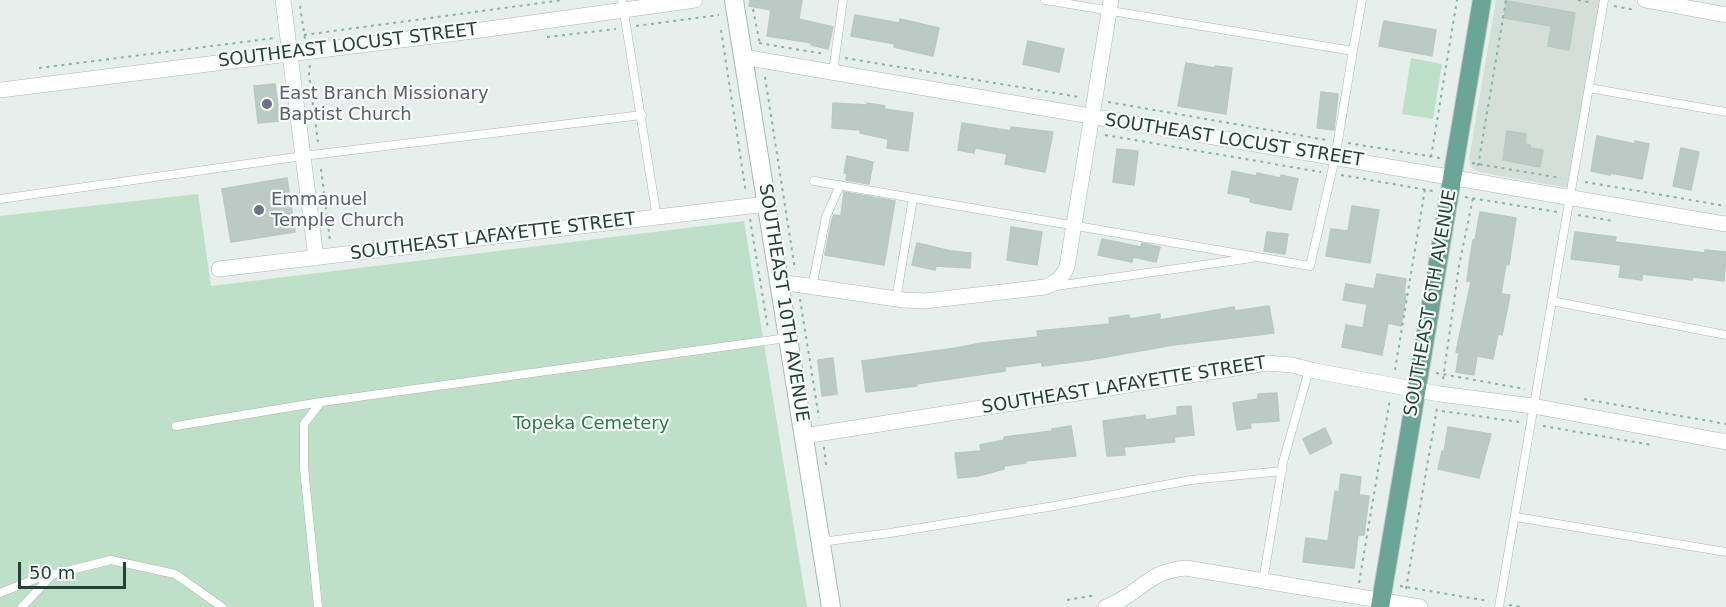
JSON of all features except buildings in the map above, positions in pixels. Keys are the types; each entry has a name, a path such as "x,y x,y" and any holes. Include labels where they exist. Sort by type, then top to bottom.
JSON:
{"main road":[{"name":"SOUTHEAST 6TH AVENUE","path":"1381,604 1482,0"},
{"name":"SOUTHEAST 10TH AVENUE","path":"726,4 743,57 767,204 796,284 788,338 813,435 821,542 831,607"}],"street":[{"path":"283,0 316,258"},
{"name":"SOUTHEAST LOCUST STREET","path":"0,90 307,51 623,5 695,0"},
{"path":"1645,0 1726,15"},
{"path":"796,284 896,300 926,301 1045,287 1056,282 1067,267 1110,6"},
{"name":"SOUTHEAST LOCUST STREET","path":"743,57 832,72 1090,125 1333,166 1428,172 1726,224"},
{"name":"SOUTHEAST LAFAYETTE STREET","path":"219,269 767,204"},
{"name":"SOUTHEAST LAFAYETTE STREET","path":"813,435 1259,363 1292,365 1392,386 1415,398 1440,394 1533,406 1726,442"},
{"path":"1106,607 1124,599 1152,577 1173,569 1186,568 1357,597 1381,604 1420,607"}],"lane":[{"path":"832,72 843,0"},
{"path":"1045,0 1110,6 1353,51"},
{"path":"814,181 1310,266 1338,142 1362,0"},
{"path":"1500,605 1604,0"},
{"path":"623,5 657,218"},
{"path":"1589,88 1726,112"},
{"path":"0,199 303,156 642,114"},
{"path":"796,284 840,185"},
{"path":"896,300 914,198"},
{"path":"1045,287 1260,257"},
{"path":"1552,301 1726,334"},
{"path":"176,426 321,402 788,338"},
{"path":"1263,581 1282,471 1309,370"},
{"path":"318,607 304,468 304,424 321,402"},
{"path":"821,542 1054,506 1191,480 1282,471"},
{"path":"1516,517 1726,552"},
{"path":"0,593 36,579 111,560 175,574 222,607"},
{"path":"22,607 53,574"}],"path":[{"path":"299,0 310,66 309,75 331,248"},
{"path":"752,0 796,284 813,435 827,469"},
{"path":"1357,597 1457,0"},
{"path":"1403,604 1506,0"},
{"path":"719,15 726,4"},
{"path":"720,27 770,341"},
{"path":"759,43 1431,156 1473,198 1624,223"},
{"path":"1090,125 1333,166 1425,190 1479,164 1726,206"},
{"path":"1389,402 1415,398"},
{"path":"1437,410 1654,445"},
{"path":"1400,586 1522,607"}],"shaded area":[{"path":"1496,0 1607,0 1574,189 1479,172 1472,168 1469,159"}],"green space":[{"path":"1411,58 1442,64 1433,119 1402,114"},
{"name":"Topeka Cemetery","path":"198,194 211,286 744,221 807,607 0,607 0,216"}],"place":[{"name":"East Branch Missionary Baptist Church","path":"267,104"},
{"name":"Emmanuel Temple Church","path":"259,210"}]}
